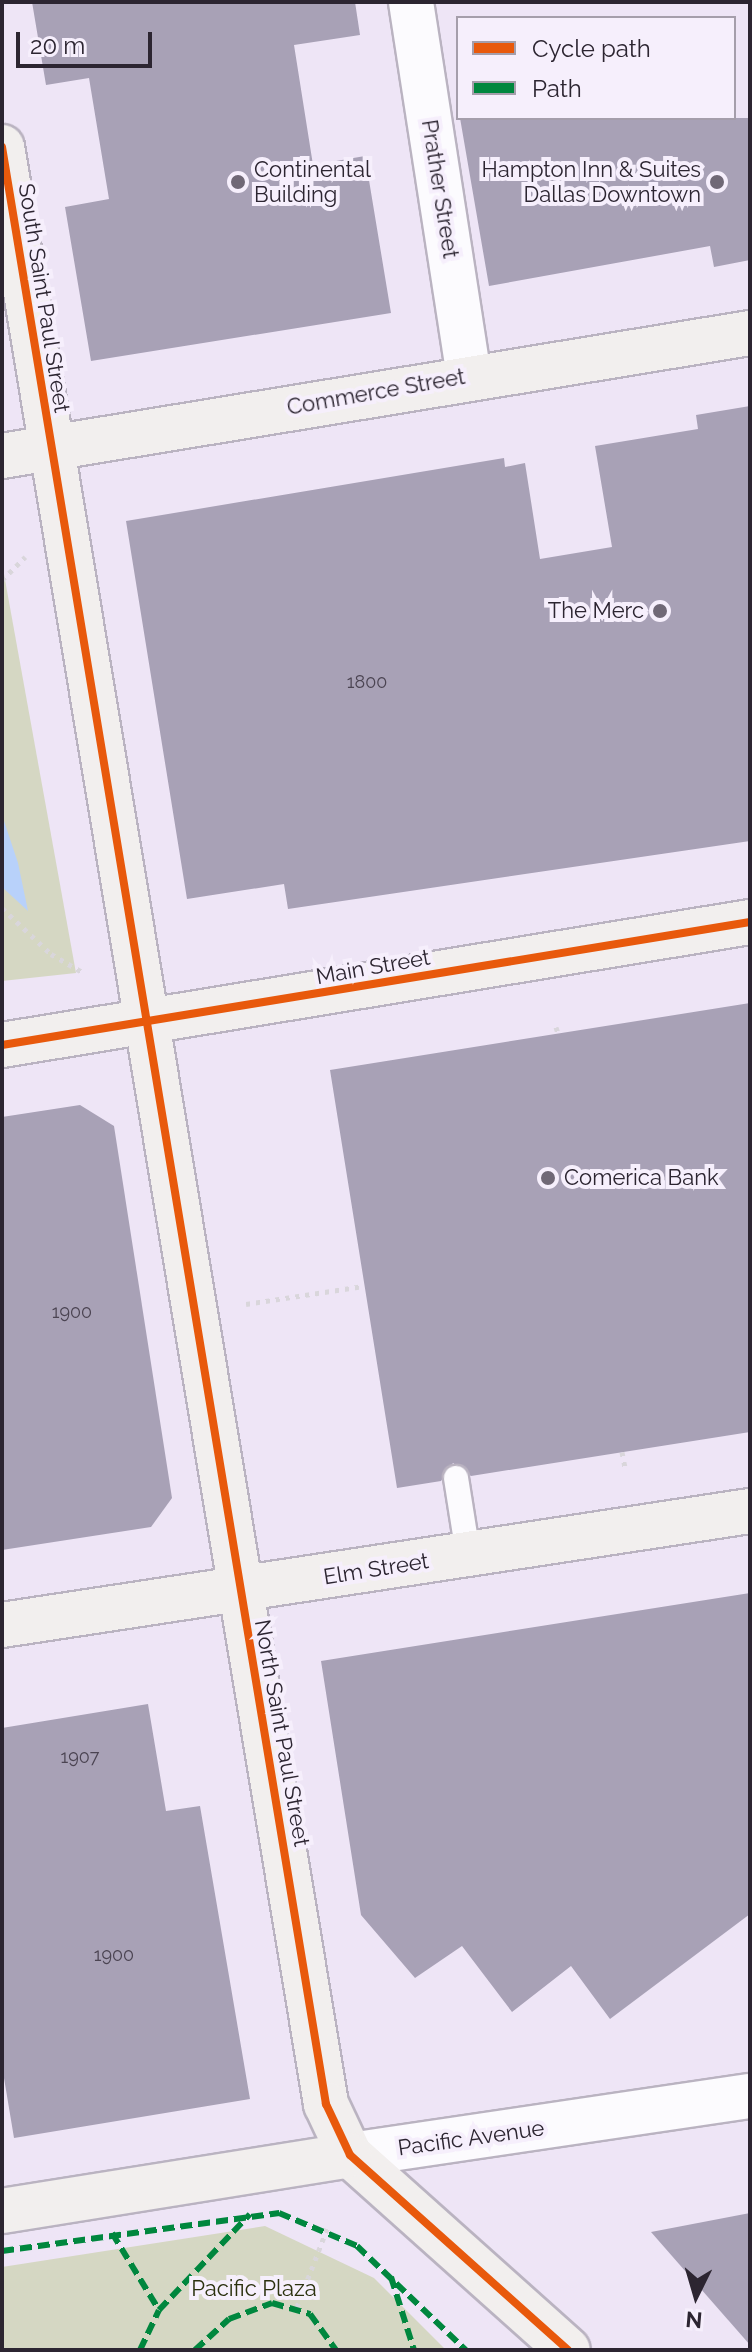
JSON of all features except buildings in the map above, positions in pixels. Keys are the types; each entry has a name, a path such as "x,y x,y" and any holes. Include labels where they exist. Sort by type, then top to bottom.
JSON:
{"street":[{"name":"Prather Street","path":"411,2 469,376"},
{"name":"South Saint Paul Street","path":"2,147 145,1023"},
{"name":"Commerce Street","path":"2,456 469,376 750,333"},
{"name":"Main Street","path":"2,1045 750,922"},
{"name":"North Saint Paul Street","path":"145,1023 326,2104 350,2155 568,2350"},
{"name":"Elm Street","path":"2,1625 750,1511"},
{"name":"Pacific Avenue","path":"2,2211 350,2155 750,2096"}],"lane":[{"path":"456,1478 468,1554"}],"path":[{"path":"2,580 26,556"},
{"path":"2,908 51,954 84,973"},
{"path":"246,1304 364,1286"},
{"path":"622,1452 625,1467"},
{"path":"297,2307 327,2229"}],"green space":[{"path":"2,563 76,973 2,981"},
{"name":"Pacific Plaza","path":"265,2226 374,2278 446,2350 2,2350 2,2267"}],"water":[{"path":"2,815 18,863 28,911 2,887"}],"marked path":[{"path":"2,2251 279,2213 357,2246 466,2350"},
{"path":"140,2350 159,2310 250,2214"},
{"path":"112,2233 159,2310"},
{"path":"391,2277 414,2350"},
{"path":"195,2350 229,2319 272,2303 310,2314 336,2350"}],"cycle path":[{"path":"2,147 326,2104 350,2155 568,2350"},
{"path":"2,1045 750,922"}],"place":[{"name":"Continental Building","path":"238,182"},
{"name":"Hampton Inn & Suites Dallas Downtown","path":"717,182"},
{"name":"The Merc","path":"660,611"},
{"name":"Comerica Bank","path":"548,1178"}]}
